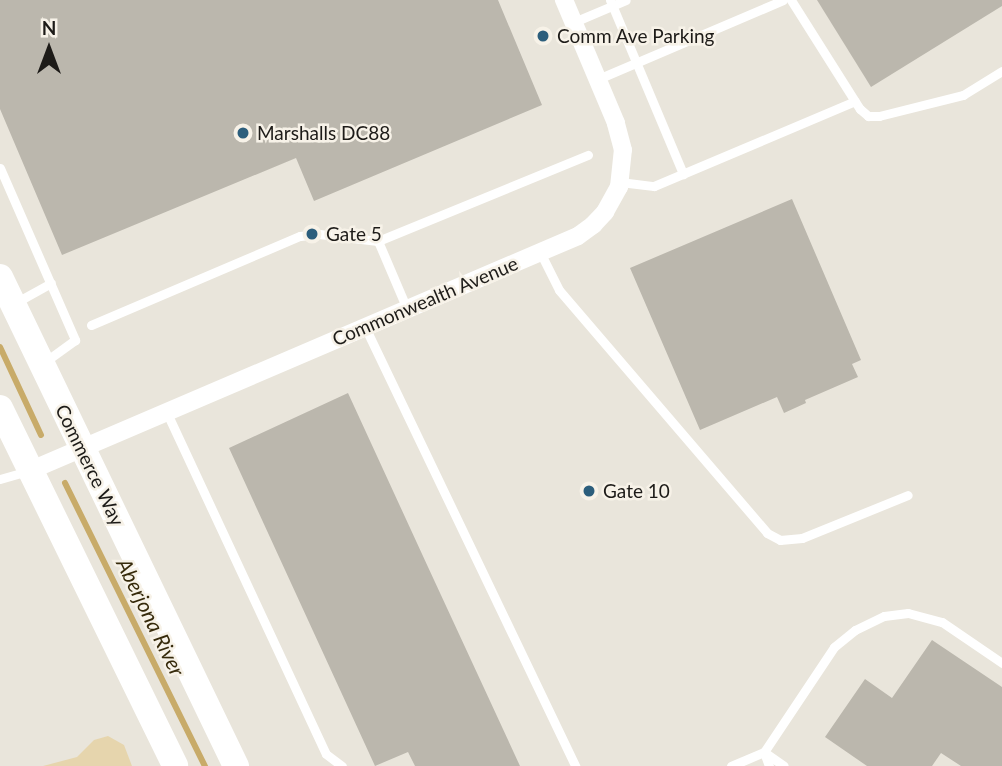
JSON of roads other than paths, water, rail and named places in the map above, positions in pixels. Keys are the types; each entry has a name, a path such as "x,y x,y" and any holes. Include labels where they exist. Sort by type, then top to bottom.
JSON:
{"street":[{"name":"Commonwealth Avenue","path":"29,471 82,446 578,236 593,225 611,204 620,182 624,160 622,141 564,0"},
{"name":"Commerce Way","path":"0,277 236,766"},
{"path":"0,408 175,766"}],"lane":[{"path":"573,22 611,3 626,0"},
{"path":"598,79 783,0"},
{"path":"791,0 865,114 879,117 963,95 1002,71"},
{"path":"611,3 683,174"},
{"path":"620,182 647,187 855,101"},
{"path":"91,325 300,236 319,234 379,241 588,155"},
{"path":"0,168 75,340 42,364"},
{"path":"379,241 407,309"},
{"path":"540,252 559,290 767,533 780,540 802,538 908,495"},
{"path":"13,304 51,283"},
{"path":"365,327 575,766"},
{"path":"166,411 326,754 342,766"},
{"path":"0,479 29,471"},
{"path":"731,766 764,752 834,647 855,630 884,616 908,613 942,622 1002,663"},
{"path":"764,752 769,766"},
{"path":"764,752 784,766"}],"waterway":[{"name":"Aberjona River","path":"0,347 41,435"},
{"name":"Aberjona River","path":"65,483 205,766"}],"place":[{"name":"Comm Ave Parking","path":"543,36"},
{"name":"Marshalls DC88","path":"243,133"},
{"name":"Gate 5","path":"312,234"},
{"name":"Gate 10","path":"589,491"}]}
